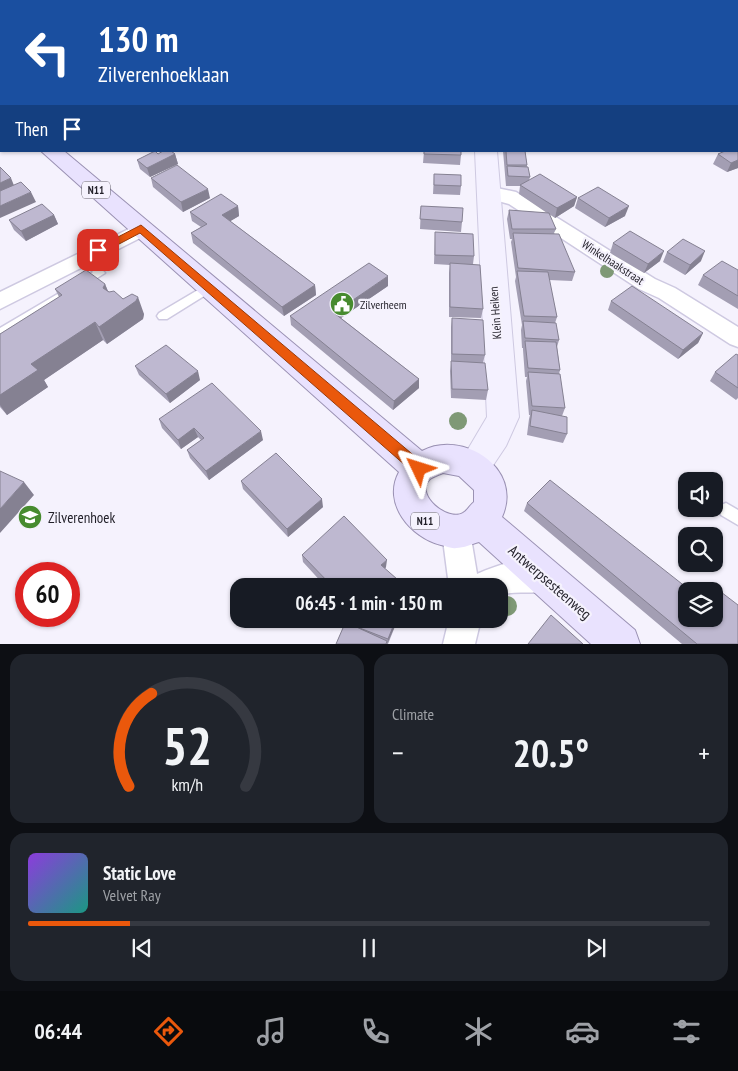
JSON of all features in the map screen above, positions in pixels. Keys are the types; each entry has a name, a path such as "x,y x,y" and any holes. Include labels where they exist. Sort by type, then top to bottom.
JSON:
{"main road":[{"name":"N11","path":"52,152 419,469 410,487 410,498 414,509 431,526 443,530 468,526"},
{"path":"419,469 428,462 439,458 451,458 474,466 483,475 489,487 491,499 488,511 468,526"},
{"name":"Antwerpsesteenweg","path":"468,526 546,578 620,644"}],"street":[{"name":"Klein Heiken","path":"474,466 495,436 503,417 487,192 486,152"},
{"name":"Winkelhaakstraat","path":"487,192 509,196 516,200 647,284 667,293 738,338"},
{"path":"0,301 141,229"},
{"path":"465,578 468,526"},
{"path":"505,578 510,576 546,578"},
{"path":"459,644 463,628"}],"lane":[{"path":"0,333 100,273 85,257"},
{"path":"163,316 208,288"}],"building":[{"path":"153,152 158,154 161,152 172,152 175,154 147,168 137,160"},
{"path":"424,152 461,152 461,155 424,154"},
{"path":"506,152 525,152 527,165 507,165"},
{"path":"723,152 738,152 738,160 731,163 718,154"},
{"path":"177,165 208,189 181,202 151,178"},
{"path":"507,166 528,167 530,177 508,176"},
{"path":"0,167 11,178 0,183"},
{"path":"434,174 461,175 461,186 434,185"},
{"path":"540,174 577,197 557,208 520,185"},
{"path":"21,182 31,192 0,206 0,191"},
{"path":"598,187 629,206 609,218 578,198"},
{"path":"221,194 238,206 222,215 315,285 282,307 191,233 207,224 190,212"},
{"path":"42,204 54,215 21,231 9,220"},
{"path":"421,206 463,208 462,222 420,219"},
{"path":"509,210 549,213 556,229 512,229"},
{"path":"630,231 664,251 648,264 613,243"},
{"path":"435,232 473,234 474,256 435,255"},
{"path":"513,233 559,234 575,272 518,268"},
{"path":"683,239 705,251 690,265 667,252"},
{"path":"722,261 738,270 738,296 703,275"},
{"path":"369,263 388,276 334,313 419,379 394,401 290,316"},
{"path":"450,263 480,265 483,309 450,307"},
{"path":"86,270 105,284 103,288 109,292 114,291 123,299 132,294 138,297 136,301 99,327 95,322 31,364 38,370 0,395 0,334 62,295 55,289"},
{"path":"517,271 548,272 557,317 524,316"},
{"path":"632,286 703,333 683,350 611,301"},
{"path":"452,318 483,320 485,355 452,354"},
{"path":"523,321 556,323 559,340 525,338"},
{"path":"525,341 556,342 560,370 528,368"},
{"path":"166,345 198,371 166,394 135,366"},
{"path":"736,354 738,355 738,388 715,372"},
{"path":"451,361 485,363 488,390 452,389"},
{"path":"528,372 560,374 565,408 532,406"},
{"path":"212,383 261,431 206,471 187,450 204,438 194,428 178,440 159,419"},
{"path":"532,410 567,417 567,434 530,426"},
{"path":"276,453 322,499 287,529 241,481"},
{"path":"0,471 24,482 0,509"},
{"path":"550,480 680,582 678,582 678,627 723,627 723,594 738,605 738,644 697,644 527,503"},
{"path":"344,516 387,560 381,565 396,578 324,578 302,555"},
{"path":"551,615 583,644 528,644"},
{"path":"343,628 359,628 387,641 386,644 336,644"},
{"path":"360,628 392,628 388,639"}],"place":[{"name":"Zilverheem","path":"342,304"},
{"name":"Zilverenhoek","path":"30,517"}],"route":[{"path":"98,250 141,229 419,469"}]}
